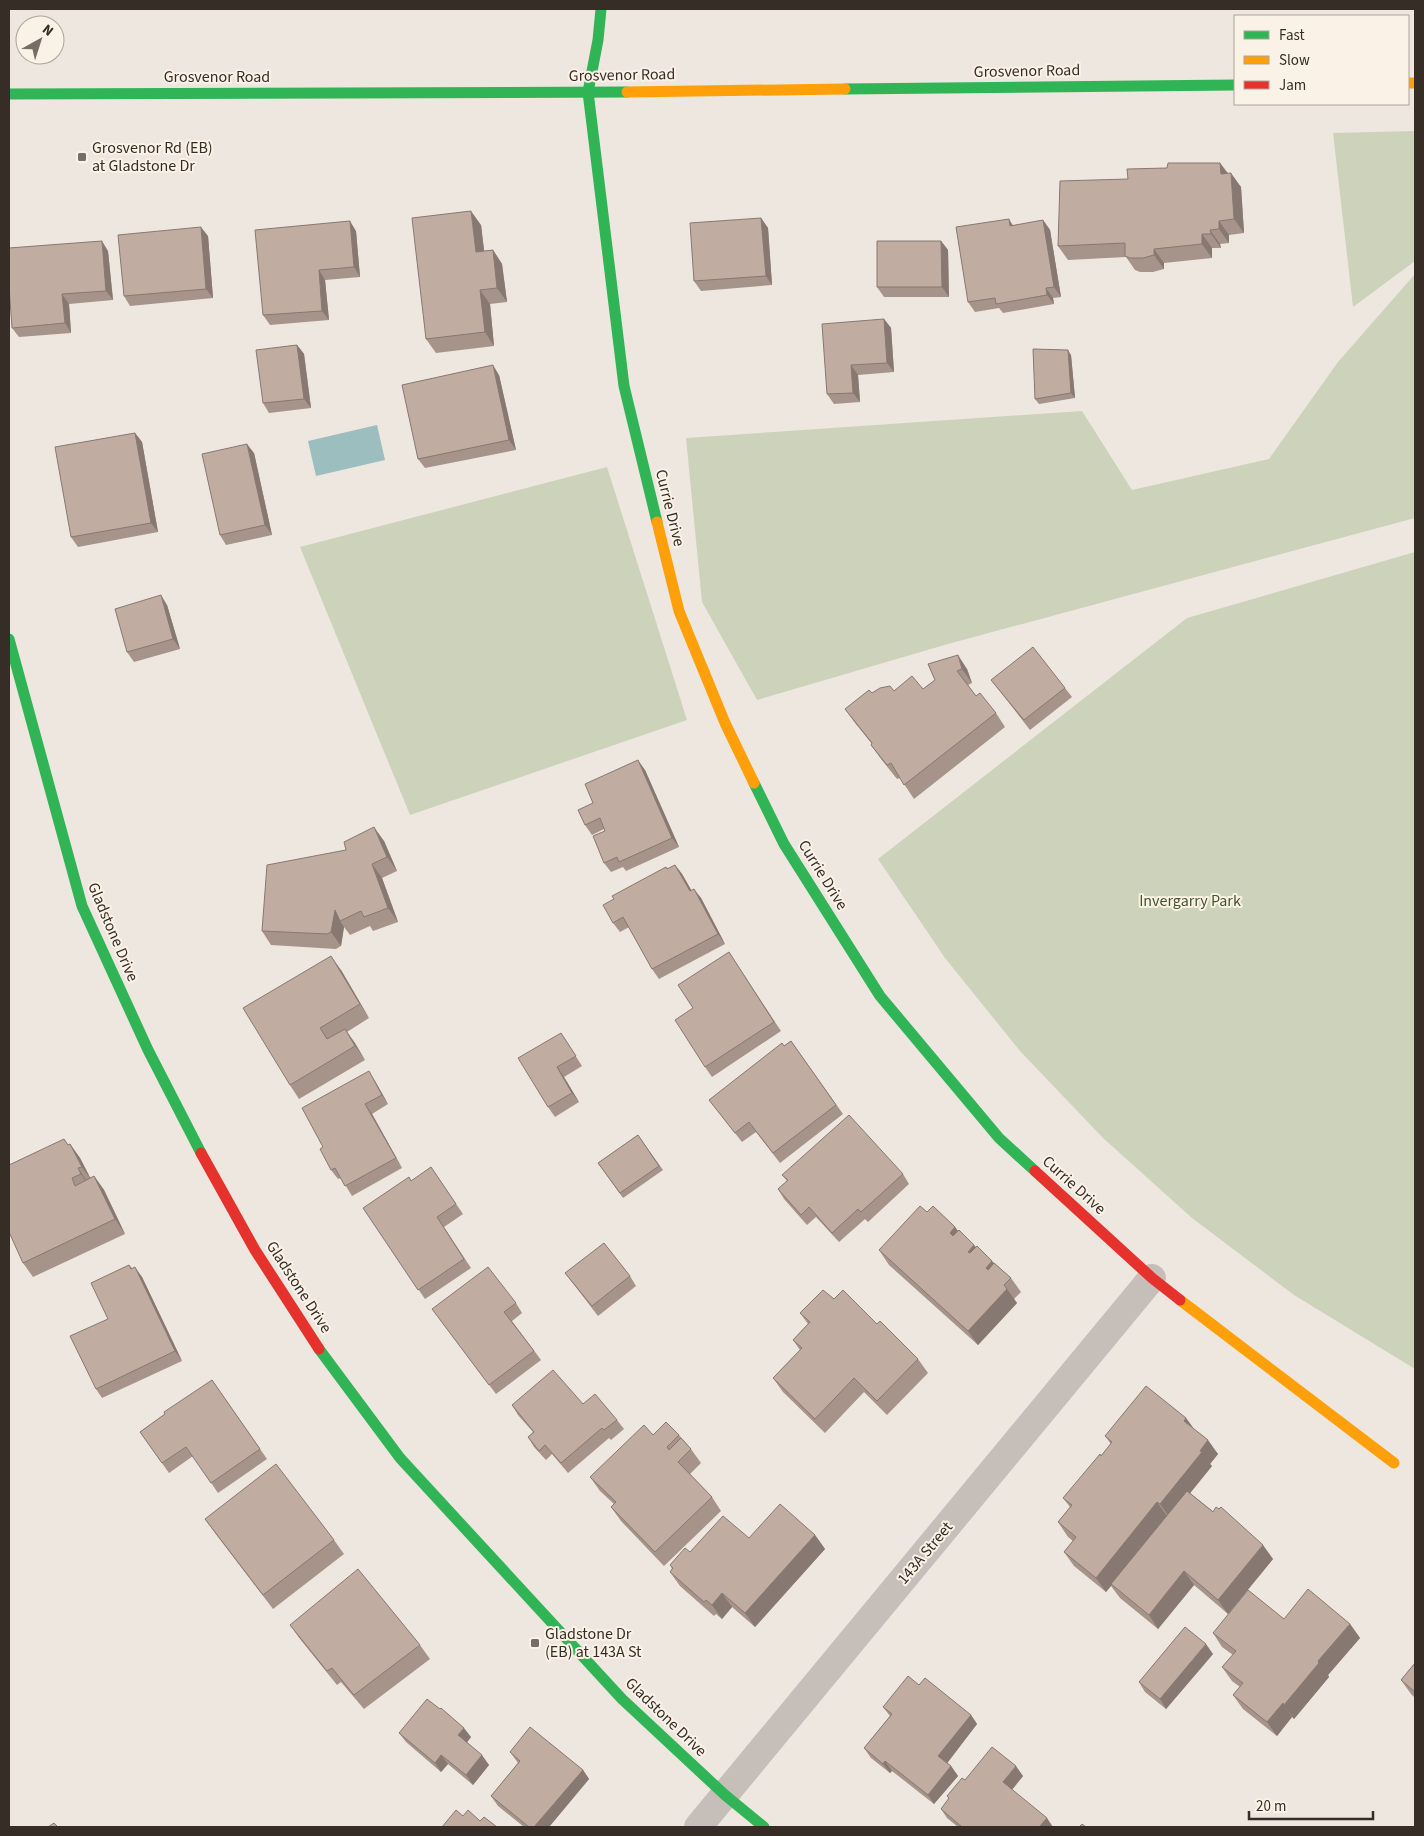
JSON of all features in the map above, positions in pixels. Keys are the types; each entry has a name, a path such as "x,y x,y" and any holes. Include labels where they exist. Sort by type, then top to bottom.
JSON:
{"street":[{"name":"Currie Drive","path":"601,9 598,40 588,92 624,386 679,611 725,723 784,844 880,996 999,1138 1152,1278 1394,1463"},
{"name":"Grosvenor Road","path":"9,94 588,92 1234,84"},
{"name":"Gladstone Drive","path":"9,639 82,906 148,1050 192,1137 255,1250 326,1358 400,1458 622,1699 724,1795 764,1827"},
{"name":"143A Street","path":"698,1827 1152,1278"}],"green space":[{"path":"1415,131 1415,261 1353,307 1333,133"},
{"path":"1415,274 1415,518 948,644 757,700 702,602 686,438 1082,411 1132,490 1269,459 1338,362"},
{"path":"607,467 687,720 410,815 300,547"},
{"name":"Invergarry Park","path":"1415,552 1415,1369 1294,1295 1192,1218 1103,1138 1020,1051 945,958 878,859 1187,618"}],"water":[{"path":"377,425 385,460 316,476 308,441"}],"building":[{"path":"1168,163 1220,163 1221,174 1231,173 1234,219 1219,221 1219,229 1210,230 1211,234 1202,234 1202,244 1154,249 1154,255 1143,258 1125,256 1125,243 1058,246 1060,181 1128,179 1127,169 1167,168"},
{"path":"471,211 476,252 493,250 497,288 480,290 485,332 426,339 412,218"},
{"path":"761,218 766,276 694,281 690,223"},
{"path":"1009,219 1010,226 1043,220 1054,287 1046,288 1047,295 996,304 995,298 968,302 956,227"},
{"path":"350,221 354,267 319,270 322,311 263,315 255,230"},
{"path":"201,227 206,289 124,296 118,235"},
{"path":"102,241 106,291 62,294 65,323 12,328 9,248"},
{"path":"877,241 941,241 942,287 877,287"},
{"path":"884,319 887,363 851,365 853,393 827,394 822,324"},
{"path":"297,345 304,399 263,403 256,350"},
{"path":"1033,349 1068,350 1071,393 1035,399"},
{"path":"493,365 509,440 418,459 402,385"},
{"path":"135,433 151,523 71,537 55,447"},
{"path":"247,444 265,525 220,535 202,454"},
{"path":"161,595 173,639 127,652 115,609"},
{"path":"1033,647 1065,688 1024,720 991,680"},
{"path":"958,655 962,669 957,671 976,696 980,693 996,713 904,785 891,763 887,765 845,709 869,690 872,693 880,688 890,686 894,691 912,676 923,689 935,680 928,664"},
{"path":"638,760 672,838 619,862 617,857 604,863 593,836 605,831 600,818 585,825 578,810 593,803 585,784"},
{"path":"374,827 387,857 372,864 388,908 364,917 361,911 340,921 335,910 331,932 327,934 262,931 267,865 346,850 344,842"},
{"path":"675,865 690,891 694,889 718,934 652,969 623,917 613,923 603,905 614,899 612,896 666,867 667,869"},
{"path":"729,952 774,1022 705,1067 675,1020 693,1008 678,985"},
{"path":"331,956 360,1004 320,1028 327,1039 345,1029 355,1046 290,1085 243,1008"},
{"path":"561,1033 576,1056 557,1067 572,1093 548,1107 518,1058"},
{"path":"791,1041 836,1105 773,1153 749,1122 735,1133 709,1100 782,1043 784,1046"},
{"path":"369,1071 382,1095 365,1104 396,1158 345,1186 335,1168 331,1170 320,1149 323,1147 302,1108"},
{"path":"849,1115 903,1174 861,1212 858,1209 832,1233 809,1207 801,1215 778,1189 788,1180 782,1175"},
{"path":"638,1135 659,1166 620,1193 598,1163"},
{"path":"64,1139 68,1145 70,1144 82,1167 78,1168 81,1174 72,1178 75,1186 94,1176 115,1219 23,1263 9,1232 9,1165"},
{"path":"431,1167 456,1204 437,1217 464,1259 418,1290 363,1208 409,1177 411,1181"},
{"path":"920,1206 927,1212 933,1206 955,1227 950,1233 953,1236 959,1230 974,1245 968,1252 970,1253 977,1246 992,1261 986,1268 988,1270 994,1263 1011,1278 1004,1285 1007,1289 968,1331 879,1250"},
{"path":"604,1243 630,1276 592,1306 565,1273"},
{"path":"129,1265 131,1269 135,1267 175,1351 96,1389 70,1336 108,1319 91,1283"},
{"path":"488,1267 516,1303 504,1312 534,1351 489,1385 432,1309"},
{"path":"823,1290 834,1299 843,1290 877,1324 880,1321 918,1359 877,1401 854,1378 815,1419 773,1378 802,1348 793,1340 810,1322 800,1313"},
{"path":"553,1370 583,1404 595,1394 617,1420 604,1430 602,1428 561,1463 545,1445 539,1451 528,1437 534,1432 512,1405"},
{"path":"212,1380 260,1449 211,1483 186,1447 162,1463 140,1432 165,1414 164,1412"},
{"path":"1146,1386 1186,1418 1184,1421 1208,1440 1200,1451 1202,1452 1160,1504 1157,1502 1096,1578 1064,1552 1076,1537 1058,1522 1072,1505 1063,1498 1112,1442 1105,1436"},
{"path":"666,1422 679,1435 667,1447 669,1450 681,1438 691,1449 678,1462 712,1497 655,1552 611,1507 616,1502 590,1477 644,1425 653,1435"},
{"path":"276,1464 334,1540 263,1595 205,1519"},
{"path":"1187,1491 1213,1512 1216,1507 1219,1509 1221,1507 1263,1545 1218,1600 1184,1571 1149,1615 1111,1584"},
{"path":"780,1504 815,1535 745,1613 722,1593 712,1605 706,1600 704,1602 670,1572 673,1568 670,1565 685,1548 690,1552 723,1516 749,1538"},
{"path":"358,1569 420,1645 354,1695 332,1668 327,1671 290,1625"},
{"path":"1308,1589 1350,1624 1284,1705 1283,1703 1267,1722 1233,1695 1243,1683 1222,1667 1236,1651 1213,1633 1248,1590 1284,1619"},
{"path":"1185,1627 1206,1644 1160,1699 1139,1682"},
{"path":"1415,1663 1415,1692 1401,1680"},
{"path":"908,1676 919,1685 925,1678 971,1715 938,1756 951,1766 928,1795 885,1761 883,1764 864,1748 892,1714 883,1707"},
{"path":"427,1699 441,1708 464,1728 458,1735 482,1755 466,1775 441,1755 435,1763 399,1733"},
{"path":"530,1727 583,1770 534,1827 529,1827 491,1796 520,1761 510,1752"},
{"path":"992,1747 1016,1766 1003,1782 1047,1818 1039,1827 962,1827 941,1809 949,1798 947,1796 962,1778 965,1780"},
{"path":"456,1810 463,1816 468,1810 480,1821 484,1817 497,1827 442,1827"},
{"path":"54,1823 58,1827 48,1827"}],"traffic: fast":[{"path":"601,9 598,40 588,92 624,386 657,522"},
{"path":"845,89 1234,85"},
{"path":"9,94 627,92"},
{"path":"9,639 82,906 148,1050 201,1153"},
{"path":"754,783 784,844 880,996 999,1138 1035,1171"},
{"path":"319,1349 400,1458 622,1699 725,1795 764,1827"}],"traffic: slow":[{"path":"1409,83 1415,83"},
{"path":"627,92 845,89"},
{"path":"657,522 679,611 725,723 754,783"},
{"path":"1180,1300 1394,1463"}],"traffic: jam":[{"path":"201,1153 255,1250 319,1349"},
{"path":"1035,1171 1152,1278 1180,1300"}],"place":[{"name":"Grosvenor Rd (EB) at Gladstone Dr","path":"82,157"},
{"name":"Gladstone Dr (EB) at 143A St","path":"535,1643"}]}
